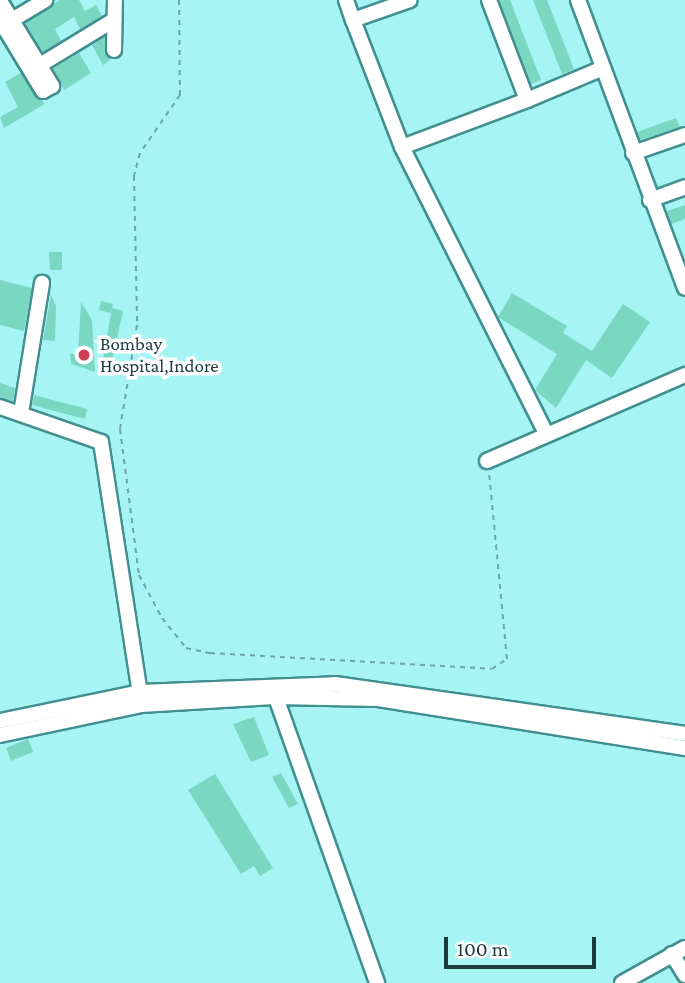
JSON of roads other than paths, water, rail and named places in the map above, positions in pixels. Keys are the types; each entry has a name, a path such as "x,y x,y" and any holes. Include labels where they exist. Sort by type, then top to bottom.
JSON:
{"street":[{"path":"6,20 45,0"},
{"path":"114,50 115,0"},
{"path":"346,0 402,147 546,433"},
{"path":"353,20 410,0"},
{"path":"489,0 527,100"},
{"path":"578,0 650,200 680,260 685,288"},
{"path":"0,1 6,20 43,91 52,86 40,65 6,20"},
{"path":"40,65 114,20"},
{"path":"402,147 603,68"},
{"path":"633,153 685,135"},
{"path":"650,200 685,187"},
{"path":"22,414 42,283"},
{"path":"488,461 546,433 685,374"},
{"path":"0,407 101,442 141,699"},
{"path":"0,721 141,699 273,690 381,687 685,734"},
{"path":"273,690 378,699 685,748"},
{"path":"273,690 377,983"},
{"path":"0,735 141,699"},
{"path":"622,983 678,951 685,975"}],"place":[{"name":"Bombay Hospital,Indore","path":"84,355"}]}
